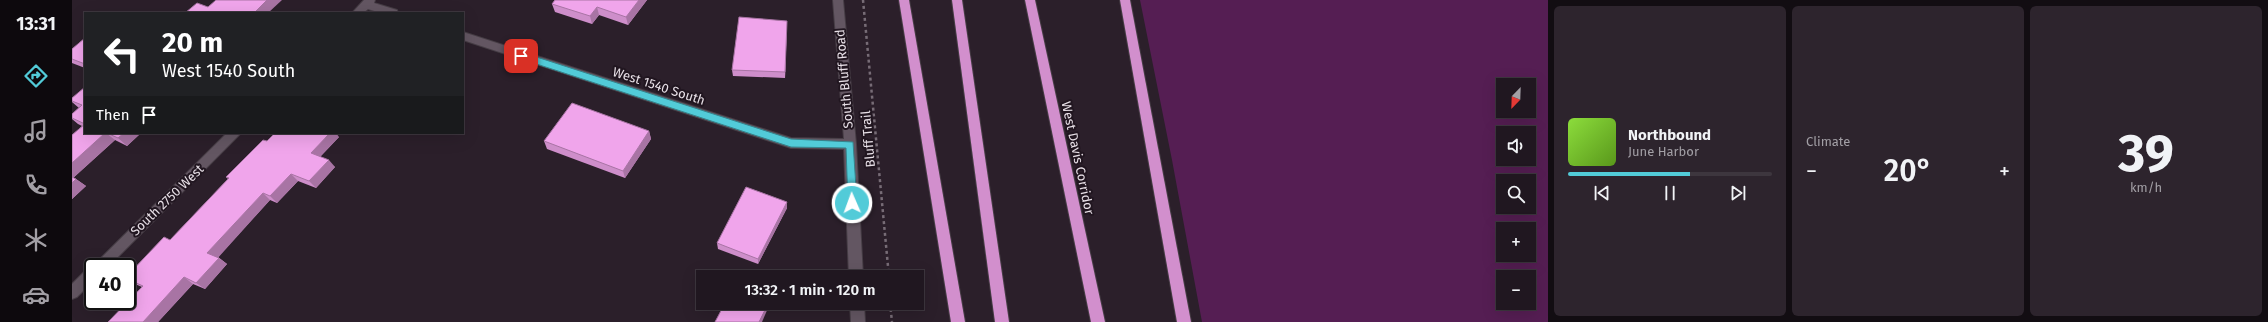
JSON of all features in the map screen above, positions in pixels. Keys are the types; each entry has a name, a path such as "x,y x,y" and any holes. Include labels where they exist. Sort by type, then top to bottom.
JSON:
{"highway":[{"path":"904,0 958,322"},
{"path":"957,0 1002,322"},
{"name":"West Davis Corridor","path":"1030,0 1098,322"},
{"path":"1125,0 1184,322"}],"street":[{"name":"South Bluff Road","path":"838,0 850,144 856,270"},
{"path":"358,12 368,2 391,12"},
{"name":"West 1540 South","path":"464,36 791,143 850,144"},
{"name":"South 2750 West","path":"108,258 234,134"},
{"path":"72,293 84,281"},
{"path":"857,310 858,322"}],"path":[{"name":"Bluff Trail","path":"864,0 888,270"},
{"path":"891,310 892,322"}],"shaded area":[{"path":"1140,0 1548,0 1548,322 1202,322"}],"building":[{"path":"216,0 267,0 255,12 186,12 197,3 208,7"},
{"path":"555,0 639,0 626,17 597,7 590,16 552,4"},
{"path":"739,17 787,21 785,72 732,70"},
{"path":"84,39 84,64 72,59 72,49"},
{"path":"84,88 84,124 72,118 72,114 82,105 72,101 72,98"},
{"path":"572,103 649,131 623,171 544,141"},
{"path":"84,125 84,134 104,134 72,163 72,135"},
{"path":"109,134 123,134 118,138"},
{"path":"274,134 329,134 311,153 329,160 309,181 291,174 270,196 263,193 207,253 219,258 196,283 184,277 143,322 108,322 120,310 136,310 136,293 143,286 136,283 136,267 164,237 170,240 229,178 226,177 263,140 267,141"},
{"path":"72,177 76,179 72,183"},
{"path":"746,187 787,202 758,259 717,243"},
{"path":"721,310 765,310 759,322 715,322"}],"route":[{"path":"521,56 737,127 791,143 850,144 852,203"}]}
